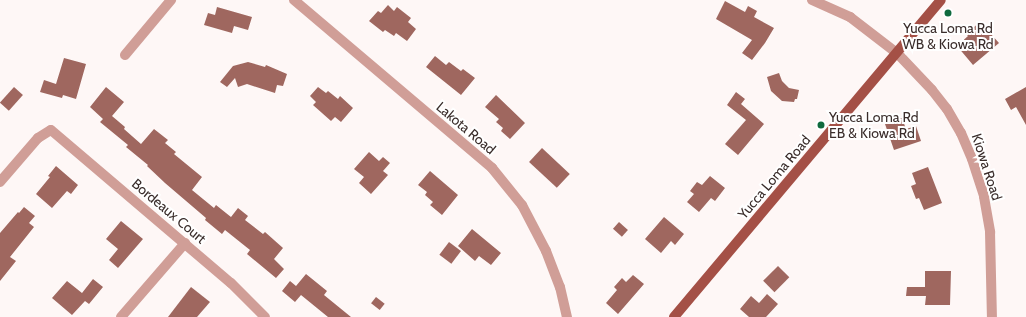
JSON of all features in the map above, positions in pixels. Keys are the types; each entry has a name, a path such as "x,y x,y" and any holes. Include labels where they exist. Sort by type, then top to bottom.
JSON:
{"main road":[{"name":"Yucca Loma Road","path":"674,317 941,0"}],"street":[{"path":"125,55 171,0"},
{"name":"Lakota Road","path":"294,0 492,168 522,205 546,251 560,287 567,317"},
{"name":"Kiowa Road","path":"812,0 850,17 897,53 947,109 961,133 972,159 984,197 990,232 992,317"},
{"name":"Bordeaux Court","path":"0,182 38,138 51,130 231,283 265,317"},
{"path":"121,317 185,243"}],"building":[{"path":"725,1 745,12 748,6 757,11 754,17 774,28 752,60 742,53 752,40 716,19"},
{"path":"388,5 394,11 397,7 411,18 408,22 416,29 407,41 396,33 394,36 385,30 383,32 369,21 378,11 381,13"},
{"path":"217,7 252,17 248,30 234,26 232,33 204,25 208,13 215,15"},
{"path":"980,22 999,43 973,65 957,46 968,36 966,34"},
{"path":"435,56 446,65 449,62 461,71 463,69 475,78 461,95 426,67"},
{"path":"64,58 86,64 76,99 63,95 62,98 40,92 44,80 56,84"},
{"path":"248,62 265,67 266,65 287,74 283,86 277,85 275,93 247,84 238,87 235,78 227,87 220,82 233,66"},
{"path":"779,73 782,81 789,88 799,90 797,99 795,99 794,102 782,101 771,91 767,77"},
{"path":"14,87 23,95 9,111 0,103"},
{"path":"106,87 124,102 112,116 125,127 124,129 141,144 154,129 168,140 165,143 176,152 174,154 202,177 192,190 214,208 216,205 231,217 238,208 248,216 245,220 263,234 265,232 283,248 274,259 284,269 276,278 247,254 250,250 225,230 222,234 205,220 206,218 126,147 128,145 100,122 103,119 90,107"},
{"path":"318,87 326,93 328,91 338,99 340,96 353,108 341,122 335,117 331,121 313,105 316,102 310,96"},
{"path":"1026,87 1026,125 1016,107 1011,110 1005,99"},
{"path":"736,92 745,99 741,104 764,124 738,155 725,144 746,120 727,105"},
{"path":"496,95 525,123 510,139 501,131 503,128 496,122 499,119 485,107"},
{"path":"902,118 906,129 916,126 921,141 894,150 885,124"},
{"path":"542,148 570,174 557,188 529,162"},
{"path":"369,152 379,161 383,157 390,163 383,171 388,175 371,194 359,183 364,177 354,169"},
{"path":"56,166 78,185 71,194 67,191 52,208 36,194 50,177 48,176"},
{"path":"928,167 942,203 924,210 919,198 916,199 911,186 916,184 912,173"},
{"path":"430,171 458,195 442,215 430,205 433,202 425,195 427,192 418,185"},
{"path":"710,176 725,188 715,201 711,198 699,212 687,202 694,194 690,191 697,182 702,185"},
{"path":"24,207 35,216 29,223 34,227 10,257 16,261 0,281 0,233"},
{"path":"664,217 684,234 675,245 671,241 661,253 645,239"},
{"path":"121,221 143,239 118,268 109,260 118,249 106,239"},
{"path":"619,222 628,230 622,237 613,229"},
{"path":"472,229 501,253 491,265 479,256 475,261 458,246"},
{"path":"449,242 461,251 451,264 439,255"},
{"path":"778,266 789,277 774,292 763,281"},
{"path":"925,271 951,271 950,305 925,305 926,296 906,296 907,287 925,287"},
{"path":"306,274 327,291 324,295 351,317 328,317 301,295 295,302 282,291 290,281 296,286"},
{"path":"633,275 644,284 618,314 606,303 617,290 614,287 622,278 626,282"},
{"path":"93,279 103,287 89,304 85,301 72,315 52,298 67,281 82,293"},
{"path":"191,287 210,302 197,317 168,317"},
{"path":"767,294 778,304 766,317 749,317 740,309 751,296 759,303"},
{"path":"376,297 385,304 380,310 371,303"}],"place":[{"name":"Yucca Loma Rd WB & Kiowa Rd","path":"948,13"},
{"name":"Yucca Loma Rd EB & Kiowa Rd","path":"821,125"}]}
